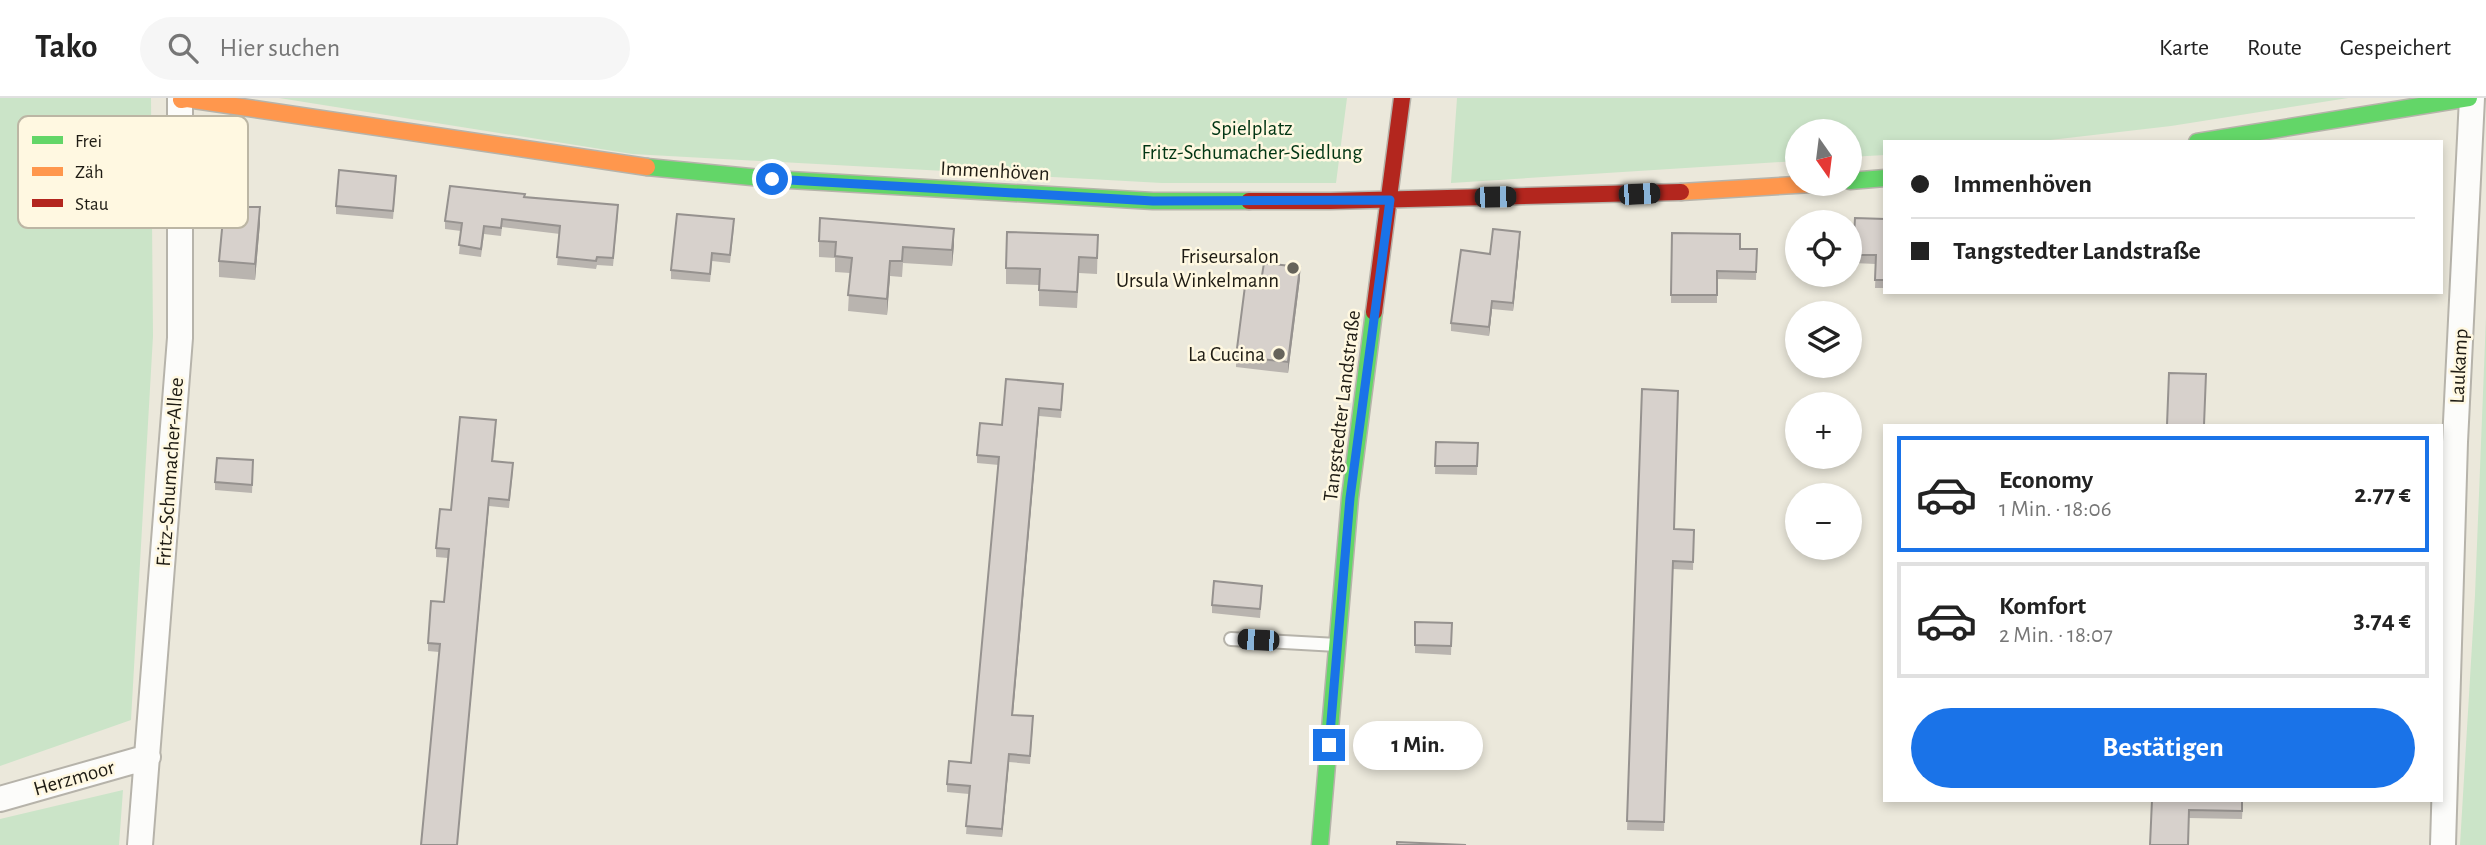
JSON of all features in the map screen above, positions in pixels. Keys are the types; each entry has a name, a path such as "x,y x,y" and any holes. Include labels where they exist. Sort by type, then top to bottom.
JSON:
{"street":[{"name":"Tangstedter Landstraße","path":"1320,845 1350,498 1402,98"},
{"path":"2209,140 2471,98"},
{"name":"Laukamp","path":"2443,845 2455,456 2471,98"},
{"name":"Immenhöven","path":"181,99 629,165 772,179 1153,201 1390,200 1639,194 1785,186"},
{"path":"1862,180 1883,178"},
{"name":"Fritz-Schumacher-Allee","path":"140,845 180,338 180,228"},
{"name":"Herzmoor","path":"0,799 148,757"}],"lane":[{"path":"1231,639 1337,645"}],"green space":[{"path":"0,98 151,98 151,116 18,116 18,228 152,228 153,336 131,720 0,766"},
{"name":"Spielplatz Fritz-Schumacher-Siedlung","path":"279,98 1347,98 1336,183 1162,183 632,154"},
{"path":"1457,98 2348,98 2171,126 2050,140 1883,140 1883,155 1862,156 1862,119 1785,119 1785,162 1451,183"},
{"path":"2486,317 2486,845 2460,845 2475,595"},
{"path":"123,790 119,845 0,845 0,819"}],"building":[{"path":"339,170 396,176 393,211 336,206"},
{"path":"450,186 525,194 524,197 618,205 613,258 597,257 596,261 557,257 560,226 502,219 501,228 484,226 481,249 459,245 462,223 445,221"},
{"path":"248,207 260,207 255,264 219,261 222,228 248,228"},
{"path":"677,214 734,219 730,255 712,253 710,274 671,270"},
{"path":"820,218 954,229 952,250 903,247 902,261 890,261 887,299 848,295 852,258 835,256 836,242 819,241"},
{"path":"1862,218 1883,219 1883,280 1875,280 1876,255 1862,255"},
{"path":"1493,229 1520,232 1513,303 1492,301 1489,327 1451,323 1461,250 1490,254"},
{"path":"1007,232 1098,235 1097,258 1079,257 1077,292 1039,290 1040,269 1006,268"},
{"path":"1672,233 1740,234 1740,249 1757,249 1756,272 1717,271 1717,295 1671,295"},
{"path":"1264,263 1300,267 1288,362 1236,356 1245,286 1260,288"},
{"path":"2169,373 2206,374 2204,424 2167,424"},
{"path":"1006,379 1063,384 1061,410 1039,408 1012,715 1033,716 1030,756 1009,754 1002,829 966,826 970,786 947,784 949,761 971,763 999,457 977,455 980,423 1002,425"},
{"path":"1642,389 1678,391 1674,529 1694,530 1693,562 1673,561 1664,822 1627,821"},
{"path":"460,417 496,420 492,461 513,463 509,500 489,498 457,845 421,845 440,644 428,643 431,601 444,602 449,549 436,548 440,509 451,510"},
{"path":"1436,442 1478,443 1477,466 1435,466"},
{"path":"217,458 253,460 252,485 215,482"},
{"path":"1214,581 1262,586 1260,609 1212,605"},
{"path":"1415,622 1452,623 1451,646 1415,645"},
{"path":"2152,802 2242,802 2242,811 2189,810 2188,845 2150,845"},
{"path":"1397,842 1466,845 1397,845"}],"traffic: fast":[{"path":"2209,140 2469,98"},
{"path":"647,167 772,179 1153,201 1249,201"},
{"path":"1862,180 1883,178"},
{"path":"1320,845 1350,498 1374,312"}],"traffic: slow":[{"path":"181,100 647,167"},
{"path":"1681,192 1785,186"}],"traffic: jam":[{"path":"1374,312 1402,98"},
{"path":"1249,201 1681,192"}],"place":[{"name":"Friseursalon Ursula Winkelmann","path":"1293,268"},
{"name":"La Cucina","path":"1279,354"}],"route":[{"path":"772,179 1153,201 1390,200 1350,498 1329,745"}]}
